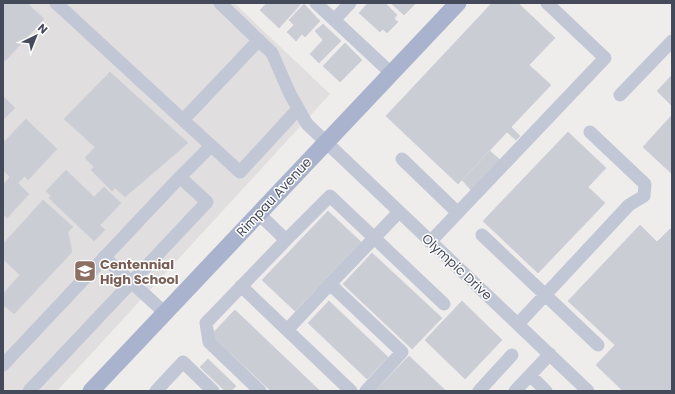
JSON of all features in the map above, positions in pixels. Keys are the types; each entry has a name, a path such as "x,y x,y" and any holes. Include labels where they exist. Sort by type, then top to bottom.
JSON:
{"main road":[{"name":"Rimpau Avenue","path":"92,391 458,3"}],"street":[{"path":"56,3 240,172 298,109"},
{"name":"Olympic Drive","path":"220,3 272,53 298,109 307,124 588,391"},
{"path":"316,3 391,73"},
{"path":"334,20 350,3"},
{"path":"430,242 605,58 548,3"},
{"path":"183,120 259,40"},
{"path":"620,95 672,41"},
{"path":"518,324 629,206 644,196 645,184 590,132"},
{"path":"3,365 211,146"},
{"path":"402,159 458,213"},
{"path":"29,391 207,202 180,177"},
{"path":"260,391 209,342 206,323 330,196 444,304"},
{"path":"287,330 399,212"},
{"path":"259,214 286,240"},
{"path":"482,235 544,296 598,346"},
{"path":"104,257 165,313"},
{"path":"330,284 402,352 366,391"},
{"path":"241,286 351,391"},
{"path":"515,391 550,354"},
{"path":"479,391 512,355"},
{"path":"156,391 183,362 213,391"},
{"path":"530,375 546,391"}],"shaded area":[{"name":"Centennial High School","path":"3,3 234,3 330,94 57,391 3,391"}],"building":[{"path":"3,3 27,3 44,19 5,61 3,60"},
{"path":"267,3 299,3 300,5 279,28 260,10"},
{"path":"368,3 385,3 397,15 394,19 398,22 387,33 383,29 380,32 359,13"},
{"path":"391,3 416,3 404,15"},
{"path":"492,3 518,3 555,38 529,65 551,85 511,127 520,136 516,140 507,132 458,184 386,116"},
{"path":"304,4 320,21 305,37 302,34 296,41 287,32 294,25 289,20"},
{"path":"323,24 341,41 319,63 310,54 323,40 315,31"},
{"path":"345,43 362,60 340,82 323,66"},
{"path":"110,72 188,143 125,197 115,188 112,191 91,170 94,167 85,158 95,147 64,119"},
{"path":"672,75 672,106 657,91"},
{"path":"3,96 15,108 3,120"},
{"path":"672,115 672,174 643,147"},
{"path":"26,119 57,149 28,180 25,176 18,183 29,194 7,218 3,214 3,185 10,177 3,170 3,143"},
{"path":"568,132 606,168 588,187 605,203 538,273 483,221"},
{"path":"490,151 500,160 471,190 462,180"},
{"path":"66,170 94,197 104,187 121,203 100,225 105,230 94,241 49,198 51,196 46,191"},
{"path":"43,200 73,227 68,232 72,252 14,314 5,306 3,308 3,294 20,275 3,259 3,244"},
{"path":"328,211 361,242 295,311 262,280"},
{"path":"640,225 657,242 670,229 672,231 672,391 623,391 596,365 615,345 568,301"},
{"path":"372,253 442,318 412,349 343,284"},
{"path":"329,301 388,357 367,379 308,323"},
{"path":"462,301 502,340 465,379 425,340"},
{"path":"235,310 320,391 271,391 211,335"},
{"path":"409,356 446,391 375,391"},
{"path":"208,359 236,386 231,391 225,391 200,367"}],"place":[{"name":"Centennial High School","path":"85,271"}]}
